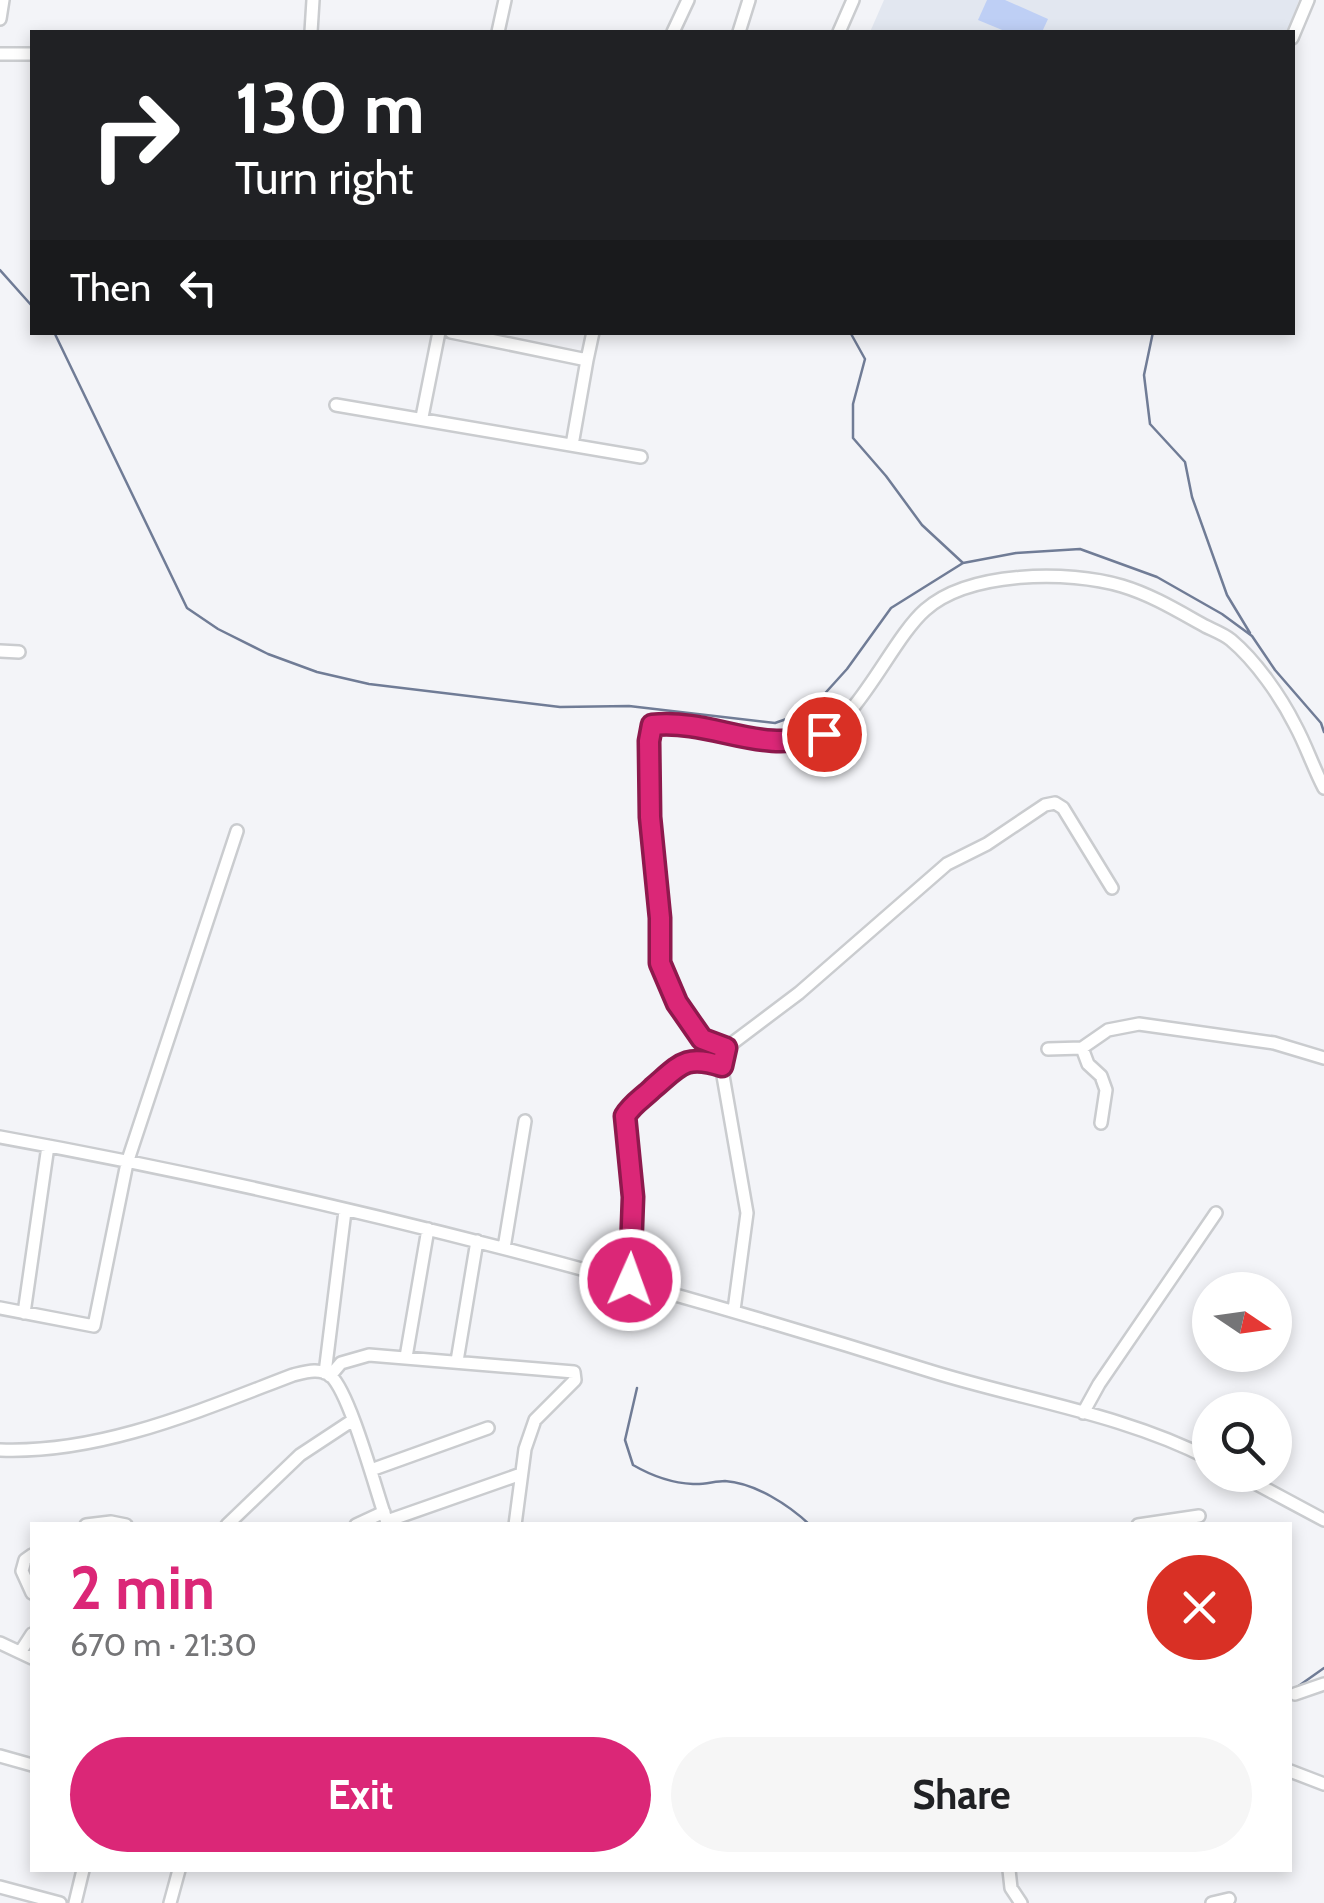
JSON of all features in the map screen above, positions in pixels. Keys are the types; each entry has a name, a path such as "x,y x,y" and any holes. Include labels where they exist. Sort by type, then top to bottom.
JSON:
{"street":[{"path":"0,19 3,0"},
{"path":"311,30 313,0"},
{"path":"498,30 505,0"},
{"path":"674,30 688,0"},
{"path":"741,30 750,0"},
{"path":"840,30 853,0"},
{"path":"1295,31 1308,0"},
{"path":"0,54 30,54"},
{"path":"422,417 439,335"},
{"path":"466,335 587,360"},
{"path":"572,445 592,335"},
{"path":"336,404 641,457"},
{"path":"726,1048 702,1039 677,1003 660,963 660,918 650,817 652,725 712,729 770,743 824,734 845,714 922,612 938,599 967,586 1004,577 1121,586 1168,604 1230,639 1258,670 1294,722 1324,788"},
{"path":"0,651 19,652"},
{"path":"734,1310 747,1213 722,1066 726,1048 799,993 947,864 988,844 1045,805 1055,803 1063,808 1112,888"},
{"path":"0,1308 94,1326 128,1162 237,831"},
{"path":"1048,1048 1082,1048 1108,1030 1139,1024 1274,1043 1324,1058"},
{"path":"1082,1048 1106,1090 1101,1122"},
{"path":"630,1280 633,1197 625,1116 673,1068 689,1060 722,1066"},
{"path":"504,1248 525,1121"},
{"path":"0,1137 346,1211 630,1280 1083,1413 1192,1450"},
{"path":"24,1312 48,1146"},
{"path":"346,1211 328,1374 353,1420 386,1519 522,1474"},
{"path":"1083,1413 1216,1213"},
{"path":"406,1358 428,1230"},
{"path":"457,1361 477,1242"},
{"path":"328,1374 352,1357 457,1361 574,1372 575,1380 535,1420 525,1449 516,1522"},
{"path":"0,1450 75,1445 120,1434 293,1374 311,1370 328,1374"},
{"path":"230,1522 300,1456 353,1420"},
{"path":"371,1470 488,1428"},
{"path":"1272,1492 1324,1520"},
{"path":"1158,1522 1198,1516"},
{"path":"30,1556 24,1560 22,1571 30,1589"},
{"path":"0,1644 27,1654"},
{"path":"1295,1694 1324,1684"},
{"path":"0,1756 30,1764"},
{"path":"1292,1772 1324,1784"},
{"path":"75,1903 83,1872"},
{"path":"170,1903 178,1872"},
{"path":"1008,1872 1021,1903"},
{"path":"0,1887 60,1903"},
{"path":"1212,1903 1229,1898"}],"shaded area":[{"path":"884,0 1299,0 1288,30 871,30"},
{"path":"987,0 1005,0 1048,19 1043,30 1002,30 978,20"}],"waterway":[{"path":"0,270 30,304"},
{"path":"55,335 187,608 268,654 317,672 369,684 560,707 629,706 775,723 809,711 847,669 891,608 963,563 1016,553 1080,549 1157,577 1252,636 1324,732"},
{"path":"852,335 865,359 853,404 853,438 922,525 963,563"},
{"path":"1152,335 1144,375 1150,424 1185,462 1192,497 1227,595 1250,633"},
{"path":"637,1388 625,1440 633,1465 677,1482 725,1481 748,1486 782,1503 806,1522"},
{"path":"1292,1691 1324,1668"}],"route":[{"path":"630,1280 633,1197 625,1116 673,1068 689,1060 722,1066 726,1048 702,1039 677,1003 660,963 660,918 650,817 652,725 712,729 770,743 824,734"}]}
